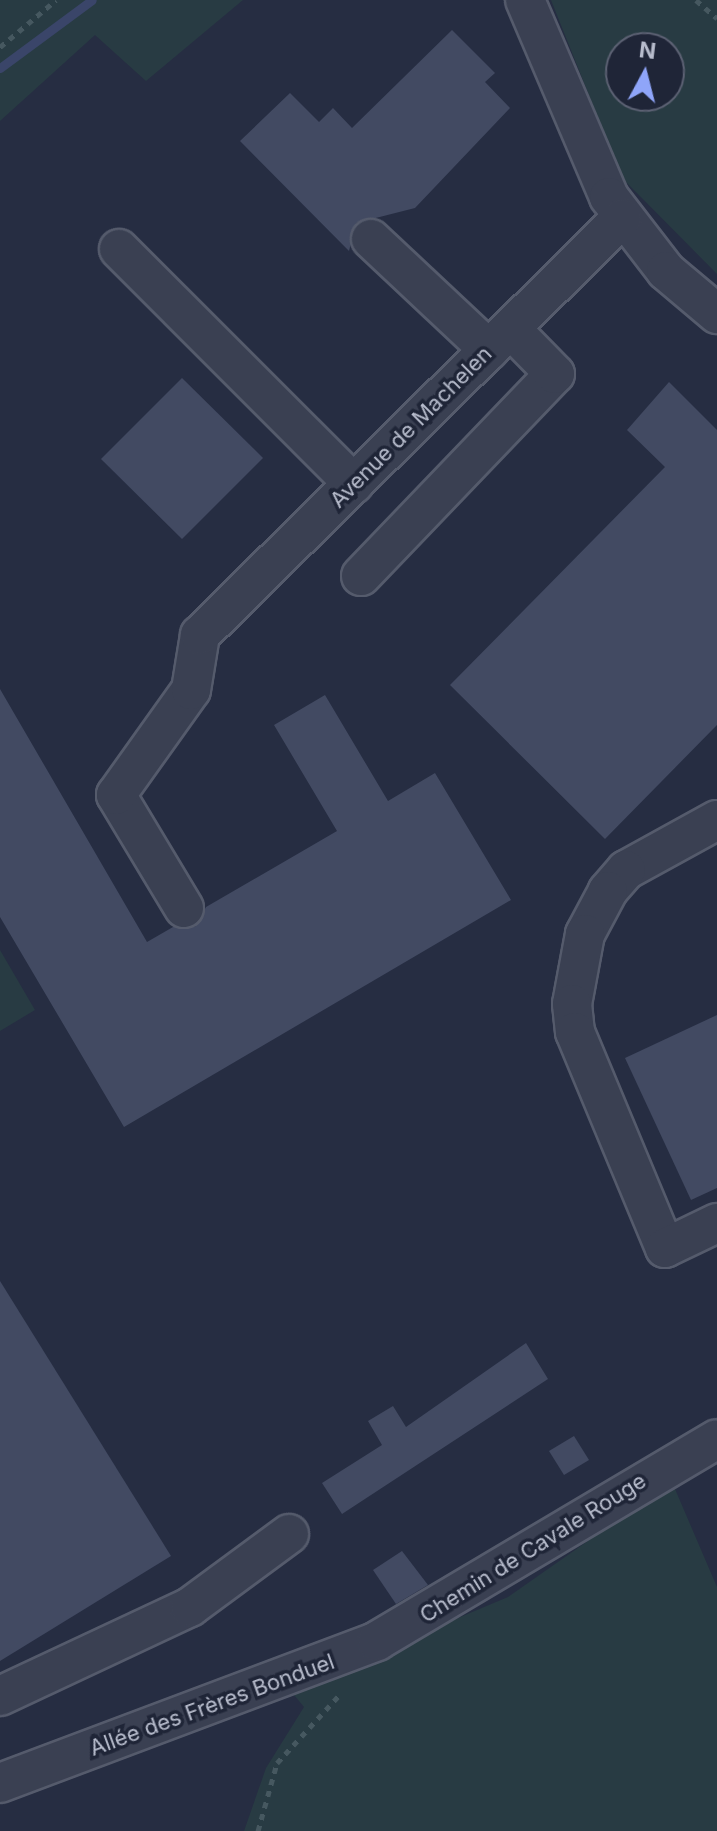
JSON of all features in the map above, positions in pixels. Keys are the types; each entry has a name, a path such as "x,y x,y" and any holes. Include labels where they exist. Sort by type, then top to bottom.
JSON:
{"street":[{"path":"525,0 622,218 666,271 717,314"},
{"name":"Avenue de Machelen","path":"184,908 116,795 191,690 200,635 622,218"},
{"path":"361,576 555,374 500,339 371,239"},
{"path":"119,249 354,484"},
{"path":"717,820 626,870 608,891 585,934 572,1004 575,1032 665,1248 717,1223"},
{"name":"Chemin de Cavale Rouge","path":"421,1617 628,1486 717,1439"},
{"path":"0,1696 190,1607 289,1534"},
{"name":"Allée des Frères Bonduel","path":"0,1783 306,1672 421,1617"}],"path":[{"path":"0,47 56,0"},
{"path":"696,0 717,18"},
{"path":"258,1831 277,1763 352,1683"}],"shaded area":[{"path":"0,0 243,0 146,81 95,35 0,121"},
{"path":"551,0 717,0 717,274 622,178"},
{"path":"0,950 35,1010 0,1031"},
{"path":"672,1482 717,1587 717,1831 244,1831 266,1768 304,1707 289,1689 508,1597"}],"building":[{"path":"452,30 495,73 485,82 510,108 415,208 356,223 349,251 240,141 290,93 319,122 333,108 352,128"},
{"path":"182,378 263,458 182,539 101,459"},
{"path":"669,382 717,430 717,725 605,839 450,685 665,467 627,430"},
{"path":"0,689 147,942 173,927 195,927 206,907 337,831 274,725 325,695 388,801 435,773 511,900 124,1127 0,917"},
{"path":"717,1015 717,1188 691,1200 625,1058"},
{"path":"0,1281 171,1556 0,1661"},
{"path":"526,1343 548,1379 342,1514 322,1483 382,1445 368,1421 393,1406 406,1427"},
{"path":"574,1436 589,1460 564,1475 549,1451"},
{"path":"402,1551 428,1585 396,1604 373,1570"}],"waterway":[{"path":"0,68 92,0"}]}
